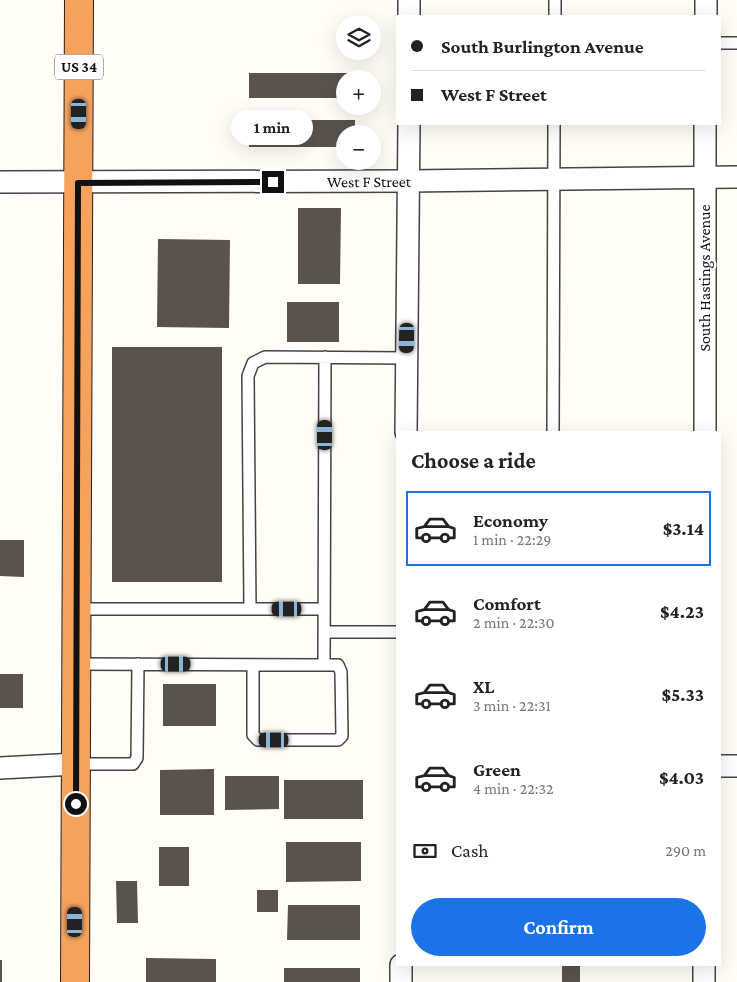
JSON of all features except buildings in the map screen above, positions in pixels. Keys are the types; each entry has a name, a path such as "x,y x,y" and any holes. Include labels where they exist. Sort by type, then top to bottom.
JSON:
{"highway":[{"name":"US 34","path":"75,982 79,0"}],"street":[{"path":"409,0 409,15"},
{"path":"706,0 706,15"},
{"path":"406,431 409,125"},
{"name":"South Hastings Avenue","path":"705,125 705,431"},
{"name":"West F Street","path":"0,182 409,181 737,177"},
{"path":"0,768 76,764"},
{"path":"721,766 737,766"},
{"path":"402,966 402,982"},
{"path":"704,966 704,982"}],"lane":[{"path":"555,0 555,15"},
{"path":"721,43 737,43"},
{"path":"554,125 554,431"},
{"path":"250,609 248,376 253,363 265,357 407,358"},
{"path":"324,664 325,357"},
{"path":"76,609 324,609"},
{"path":"324,632 396,632"},
{"path":"76,664 138,664 252,664 338,664 341,672 342,736 338,740 258,740 253,735 252,664"},
{"path":"76,764 133,764 137,758 138,664"}],"route":[{"path":"76,804 78,183 273,182"}]}
